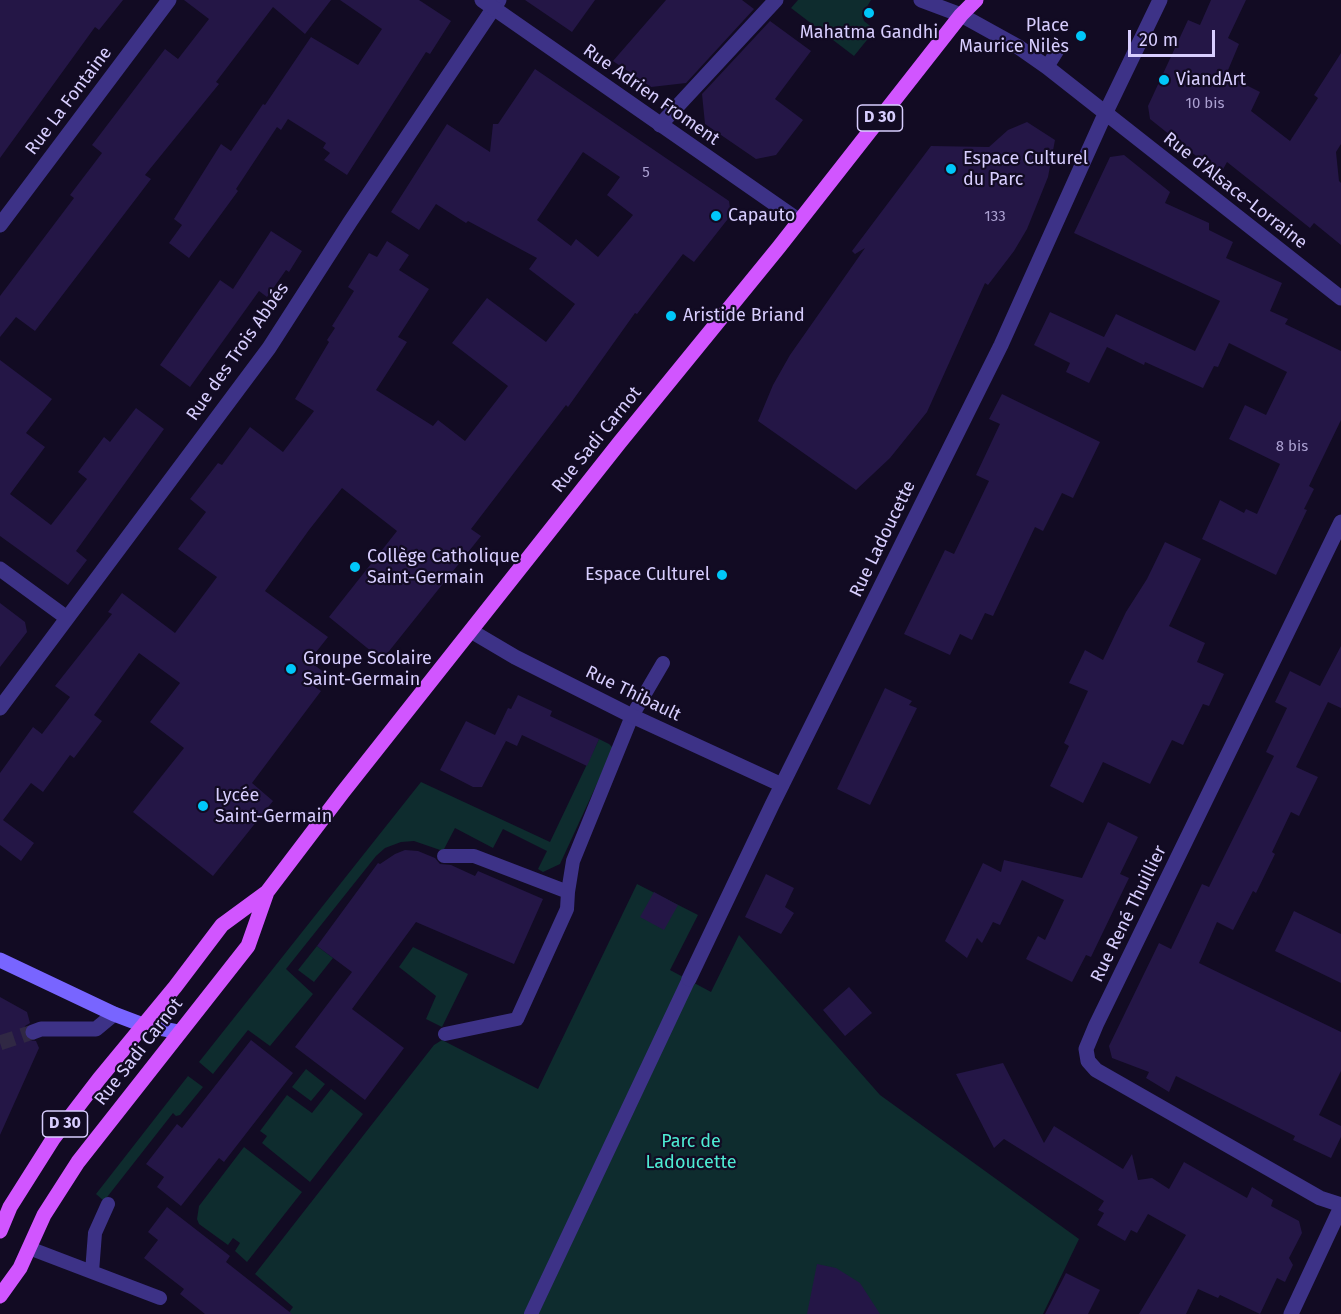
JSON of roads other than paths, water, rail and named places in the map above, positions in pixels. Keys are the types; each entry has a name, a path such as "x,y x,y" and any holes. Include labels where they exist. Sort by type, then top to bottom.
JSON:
{"main road":[{"name":"D 30","path":"961,15 976,0"},
{"name":"Rue Sadi Carnot","path":"0,1232 10,1207 53,1139 222,924 267,892 471,631 961,15"},
{"name":"Rue Sadi Carnot","path":"0,1296 20,1268 45,1215 78,1162 248,946 267,892"},
{"path":"0,960 114,1014 143,1025 179,1032"}],"street":[{"name":"Rue La Fontaine","path":"0,225 169,0"},
{"path":"660,125 776,0"},
{"path":"921,0 961,15 1017,46 1106,114 1160,0"},
{"name":"Rue Adrien Froment","path":"492,3 660,125 798,220"},
{"name":"Rue des Trois Abbés","path":"0,708 269,348 492,3"},
{"name":"Rue d'Alsace-Lorraine","path":"1106,114 1341,298"},
{"name":"Rue Ladoucette","path":"689,979 782,785 1001,345 1106,114"},
{"name":"Rue René Thuillier","path":"1341,522 1086,1049 1088,1061 1096,1070 1320,1198 1341,1206"},
{"path":"0,569 67,618"},
{"name":"Rue Thibault","path":"471,631 515,657 632,716 782,785"},
{"path":"33,1032 41,1029 96,1029 114,1014"},
{"path":"1291,1314 1341,1206"}],"lane":[{"path":"1047,67 1057,51"},
{"path":"445,1034 517,1019 567,909 573,861 632,716 663,663"},
{"path":"444,856 474,856 568,892"},
{"path":"531,1314 689,979"},
{"path":"92,1272 95,1233 108,1204"},
{"path":"29,1248 160,1298"}],"tunnel":[{"path":"0,1043 33,1032"}],"place":[{"name":"Mahatma Gandhi","path":"869,13"},
{"name":"Place Maurice Nilès","path":"1081,36"},
{"name":"ViandArt","path":"1164,80"},
{"name":"Espace Culturel du Parc","path":"951,169"},
{"name":"Capauto","path":"716,216"},
{"name":"Aristide Briand","path":"671,316"},
{"name":"Collège Catholique Saint-Germain","path":"355,567"},
{"name":"Espace Culturel","path":"722,575"},
{"name":"Groupe Scolaire Saint-Germain","path":"291,669"},
{"name":"Lycée Saint-Germain","path":"203,806"}],"park label":[{"name":"Parc de Ladoucette","path":"691,1152"}]}
